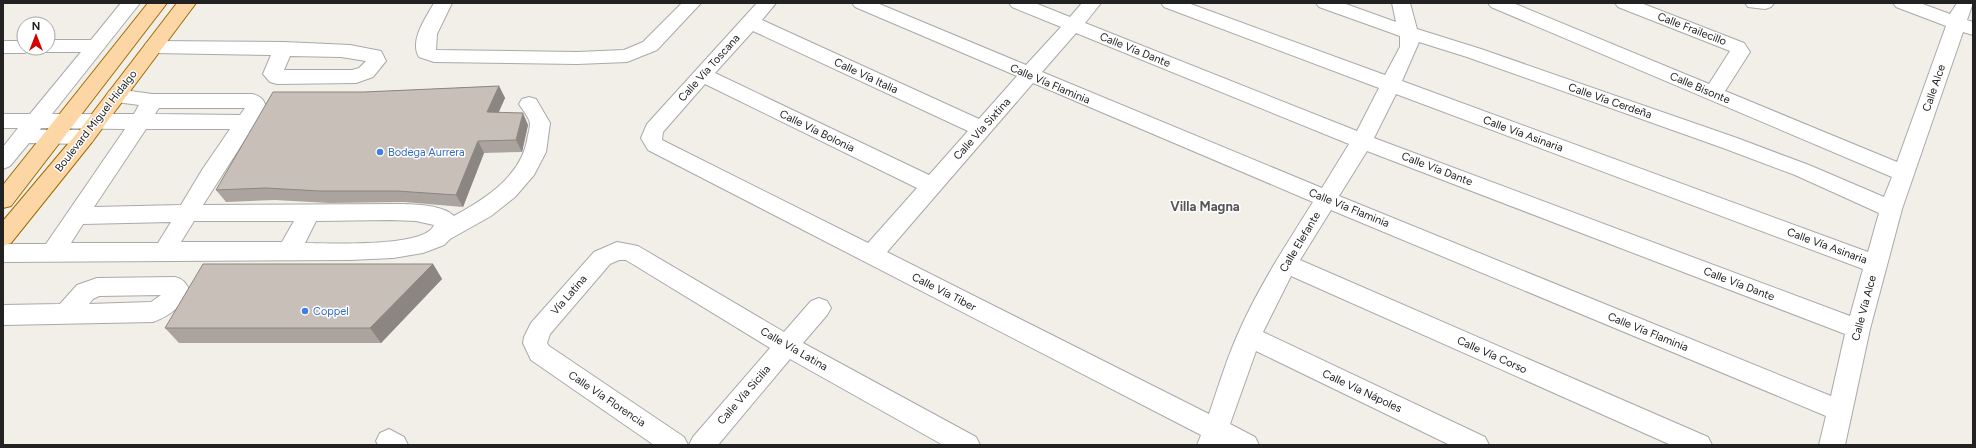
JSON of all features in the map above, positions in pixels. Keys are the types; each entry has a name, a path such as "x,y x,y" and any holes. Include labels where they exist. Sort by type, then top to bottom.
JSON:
{"main road":[{"path":"3,200 158,3"},
{"name":"Boulevard Miguel Hidalgo","path":"3,237 91,129 187,3"}],"street":[{"path":"3,161 12,137 35,120 131,3"},
{"path":"442,3 424,45 426,53 434,56 577,58 618,57 641,51 661,35 692,3"},
{"name":"Calle Vía Toscana","path":"651,133 767,3"},
{"name":"Calle Vía Flaminia","path":"861,3 1030,76 1838,410"},
{"name":"Calle Vía Dante","path":"1018,3 1362,141 1858,329"},
{"name":"Calle Vía Sixtina","path":"871,254 1030,76 1092,3"},
{"name":"Calle Vía Asinaria","path":"1170,3 1391,86 1876,264"},
{"name":"Calle Vía Cerdeña","path":"1325,3 1410,33 1474,53 1730,143 1802,170 1891,209"},
{"path":"1401,3 1405,24 1410,33"},
{"name":"Calle Bisonte","path":"1498,3 1527,8 1713,93 1903,172"},
{"name":"Calle Frailecillo","path":"1624,3 1737,47 1740,52 1713,93"},
{"path":"1902,3 1966,17"},
{"path":"1934,3 1966,17"},
{"name":"Calle Alce","path":"1903,172 1966,17"},
{"name":"Calle Vía Italia","path":"750,22 982,129"},
{"name":"Calle Elefante","path":"1212,437 1249,336 1286,264 1362,141 1391,86 1409,47 1411,41 1410,33"},
{"path":"56,46 96,46"},
{"path":"3,47 16,47"},
{"path":"153,47 284,48"},
{"name":"Calle Vía Bolonia","path":"702,75 932,186"},
{"path":"116,96 139,98 150,101 252,101 255,103 256,107 227,148 187,212 165,251"},
{"path":"53,252 141,122 149,108 150,101"},
{"path":"3,253 390,250 423,244 440,237 444,232 478,213 516,183 535,155 540,122 529,104"},
{"path":"3,121 35,120 59,129"},
{"path":"12,137 59,129 91,129 141,122 246,122"},
{"name":"Calle Vía Tiber","path":"651,133 650,138 654,145 871,254 1212,437 1246,445"},
{"name":"Calle Vía Alce","path":"1832,445 1838,410 1858,329 1891,209 1903,172"},
{"path":"76,216 187,212 310,212 430,215 440,216 446,221 444,232"},
{"path":"289,251 310,212"},
{"name":"Calle Vía Latina","path":"624,251 630,252 787,346 967,445"},
{"name":"Vía Latina","path":"540,354 534,342 536,335 542,327 602,258 612,252 624,251"},
{"name":"Calle Vía Corso","path":"1286,264 1699,445"},
{"name":"Calle Vía Sicilia","path":"702,445 819,308"},
{"path":"3,315 66,314"},
{"name":"Calle Vía Nápoles","path":"1249,336 1476,445"},
{"name":"Calle Vía Florencia","path":"540,354 675,445"}],"building":[{"name":"Bodega Aurrera","path":"499,86 487,112 523,113 516,140 478,141 456,195 397,191 320,191 266,188 216,190 273,92 364,92"},
{"name":"Coppel","path":"203,264 433,264 370,328 165,328"}],"place":[{"name":"Bodega Aurrera","path":"380,152"},
{"name":"Coppel","path":"305,311"}],"district":[{"name":"Villa Magna","path":"1205,206"}]}
